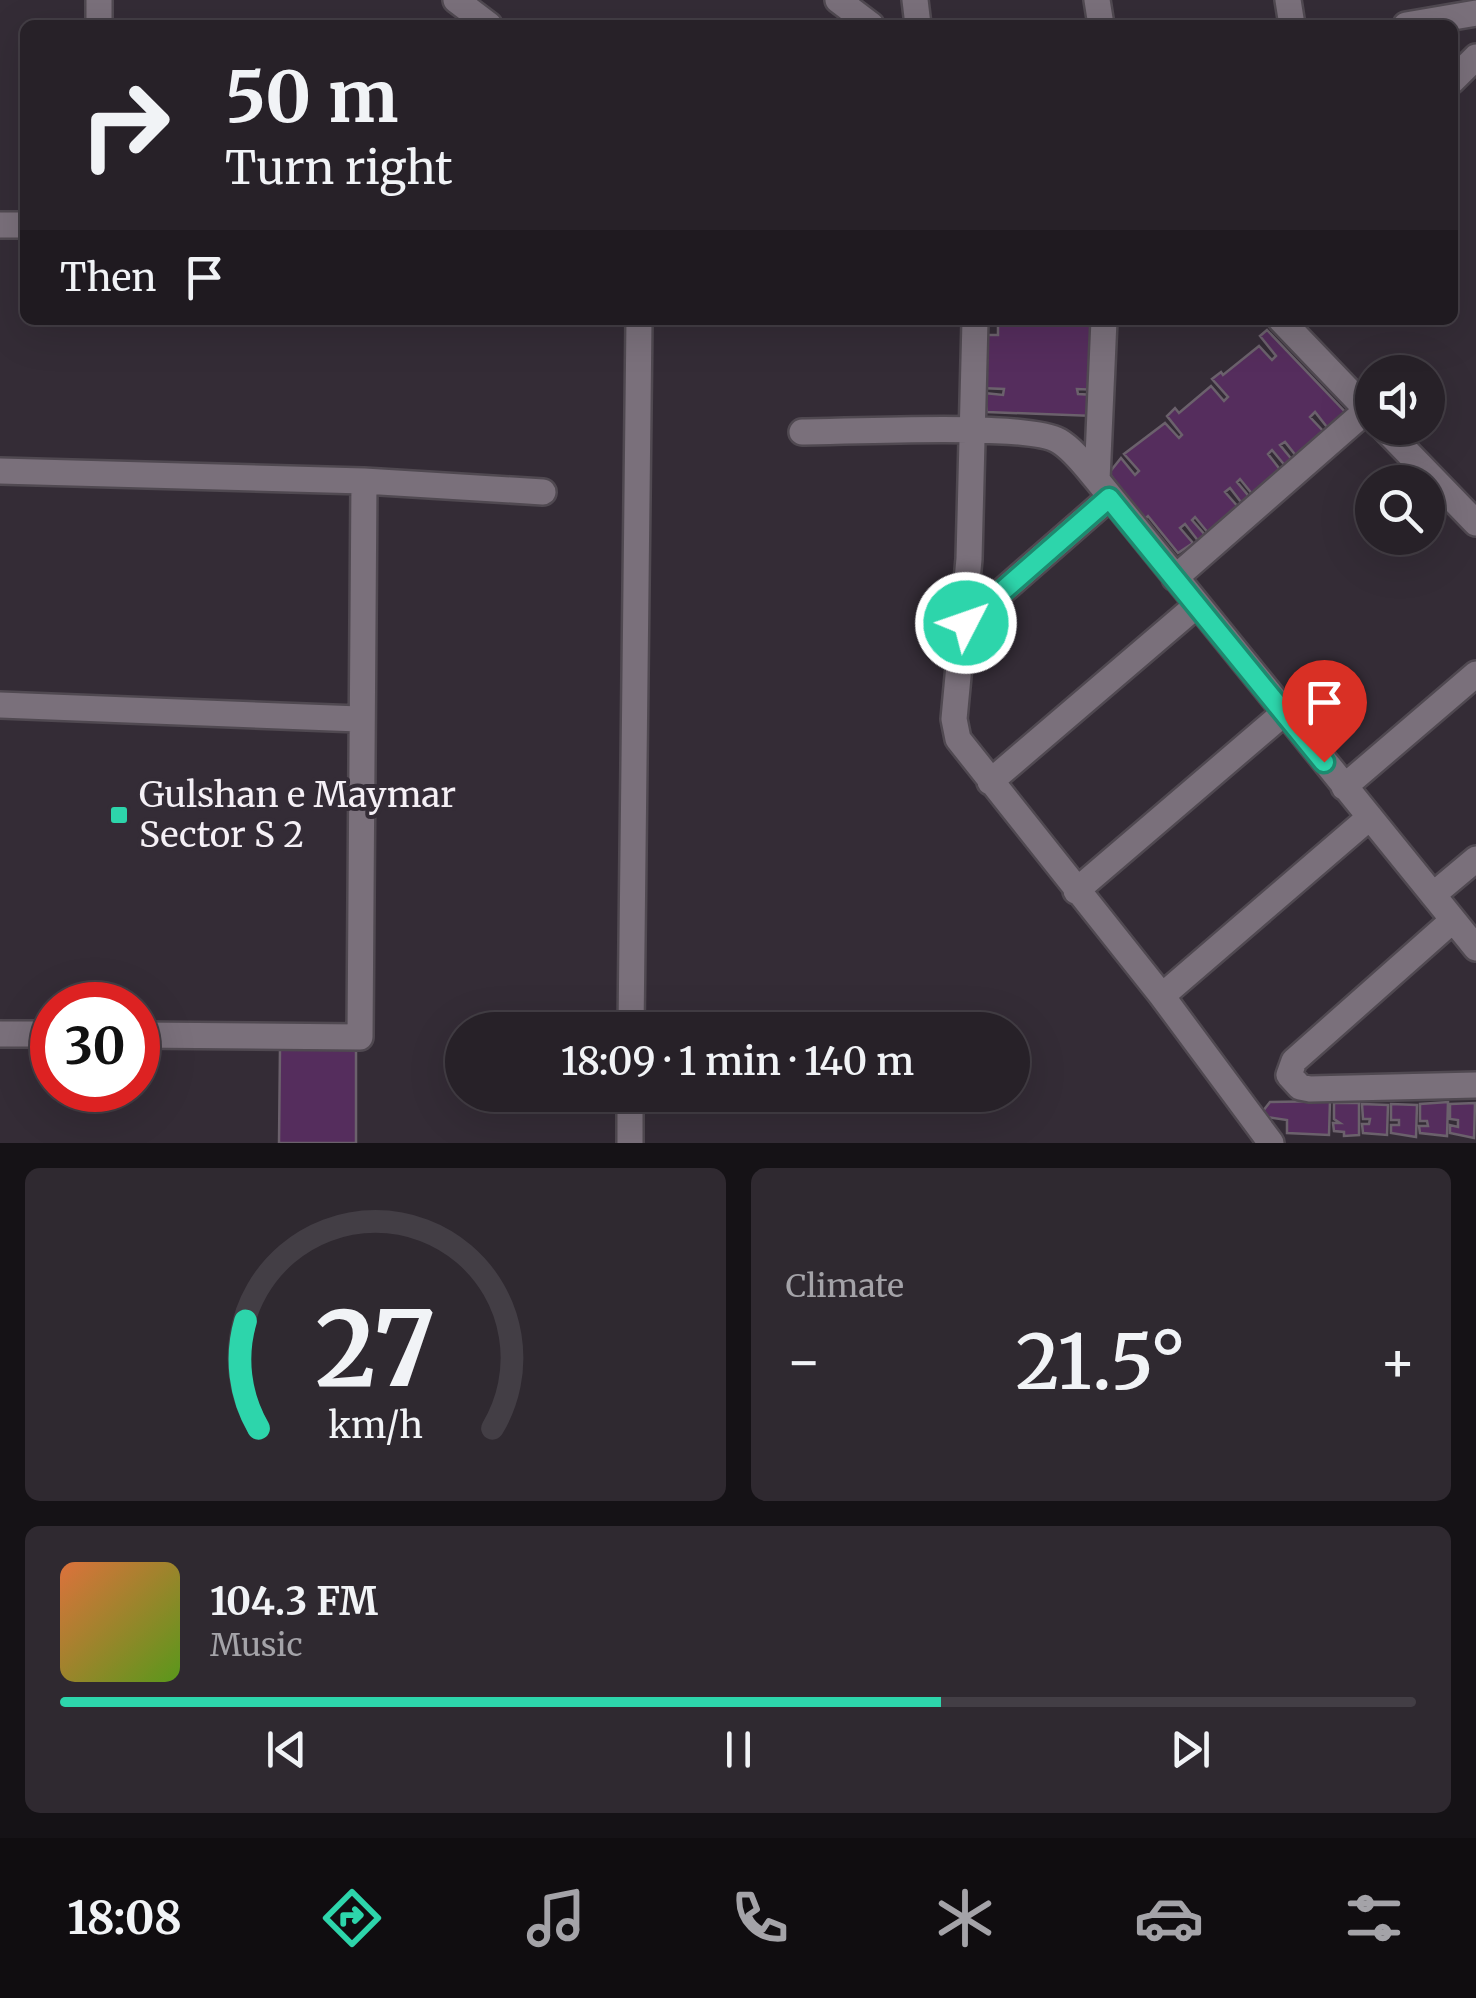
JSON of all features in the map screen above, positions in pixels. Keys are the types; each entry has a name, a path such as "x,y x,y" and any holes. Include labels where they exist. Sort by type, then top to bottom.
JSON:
{"street":[{"path":"456,0 482,20"},
{"path":"838,0 864,20"},
{"path":"1438,20 1476,14"},
{"path":"1458,75 1476,57"},
{"path":"630,1012 639,325"},
{"path":"975,325 966,623 954,719 964,751 1162,996 1271,1143"},
{"path":"966,623 1103,489 1104,325"},
{"path":"1286,325 1355,396"},
{"path":"802,432 974,431 1045,436 1060,441 1476,948"},
{"path":"1175,578 1355,433"},
{"path":"1401,445 1476,524"},
{"path":"0,470 364,481 543,492"},
{"path":"160,1035 360,1036 359,719 364,481"},
{"path":"990,782 1196,605"},
{"path":"1344,786 1476,674"},
{"path":"0,705 359,719"},
{"path":"1076,890 1284,713"},
{"path":"1162,996 1370,817"},
{"path":"1433,895 1476,859"},
{"path":"1453,920 1294,1060 1289,1076 1292,1083 1310,1089 1476,1085"},
{"path":"0,1034 30,1034"},
{"path":"630,1112 630,1143"}],"building":[{"path":"998,325 1097,325 1100,390 1077,389 1078,394 1095,395 1094,416 987,412 984,393 1003,395 1004,389 980,388 986,335 998,335"},
{"path":"1267,330 1348,415 1330,431 1315,412 1310,417 1326,434 1297,457 1285,442 1280,445 1294,462 1287,468 1272,450 1268,454 1282,472 1253,495 1240,479 1237,482 1252,500 1244,506 1230,488 1225,492 1240,509 1209,534 1195,517 1192,520 1206,536 1199,542 1185,524 1180,528 1193,543 1178,553 1148,516 1144,520 1109,473 1121,458 1135,475 1139,471 1124,454 1165,423 1179,438 1182,435 1167,416 1175,408 1179,413 1211,386 1224,401 1228,397 1212,379 1221,372 1223,375 1259,346 1272,360 1276,356 1260,336"},
{"path":"280,1048 356,1050 356,1143 279,1143"},
{"path":"1330,1101 1329,1135 1287,1133 1287,1120 1259,1116 1270,1102"},
{"path":"1448,1102 1447,1136 1420,1133 1419,1126 1428,1126 1427,1121 1420,1121 1420,1104"},
{"path":"1334,1103 1359,1103 1359,1135 1344,1136 1344,1132 1334,1131 1333,1123 1340,1123 1334,1119"},
{"path":"1475,1103 1474,1138 1450,1133 1450,1125 1458,1127 1458,1120 1450,1119 1450,1104"},
{"path":"1362,1104 1388,1105 1387,1135 1363,1133 1362,1124 1369,1124 1370,1119 1363,1119"},
{"path":"1391,1104 1417,1105 1416,1137 1391,1133 1391,1125 1399,1125 1399,1120 1391,1120"}],"place":[{"name":"Gulshan e Maymar Sector S 2","path":"119,815"}],"route":[{"path":"966,623 1109,498 1324,762"}]}
